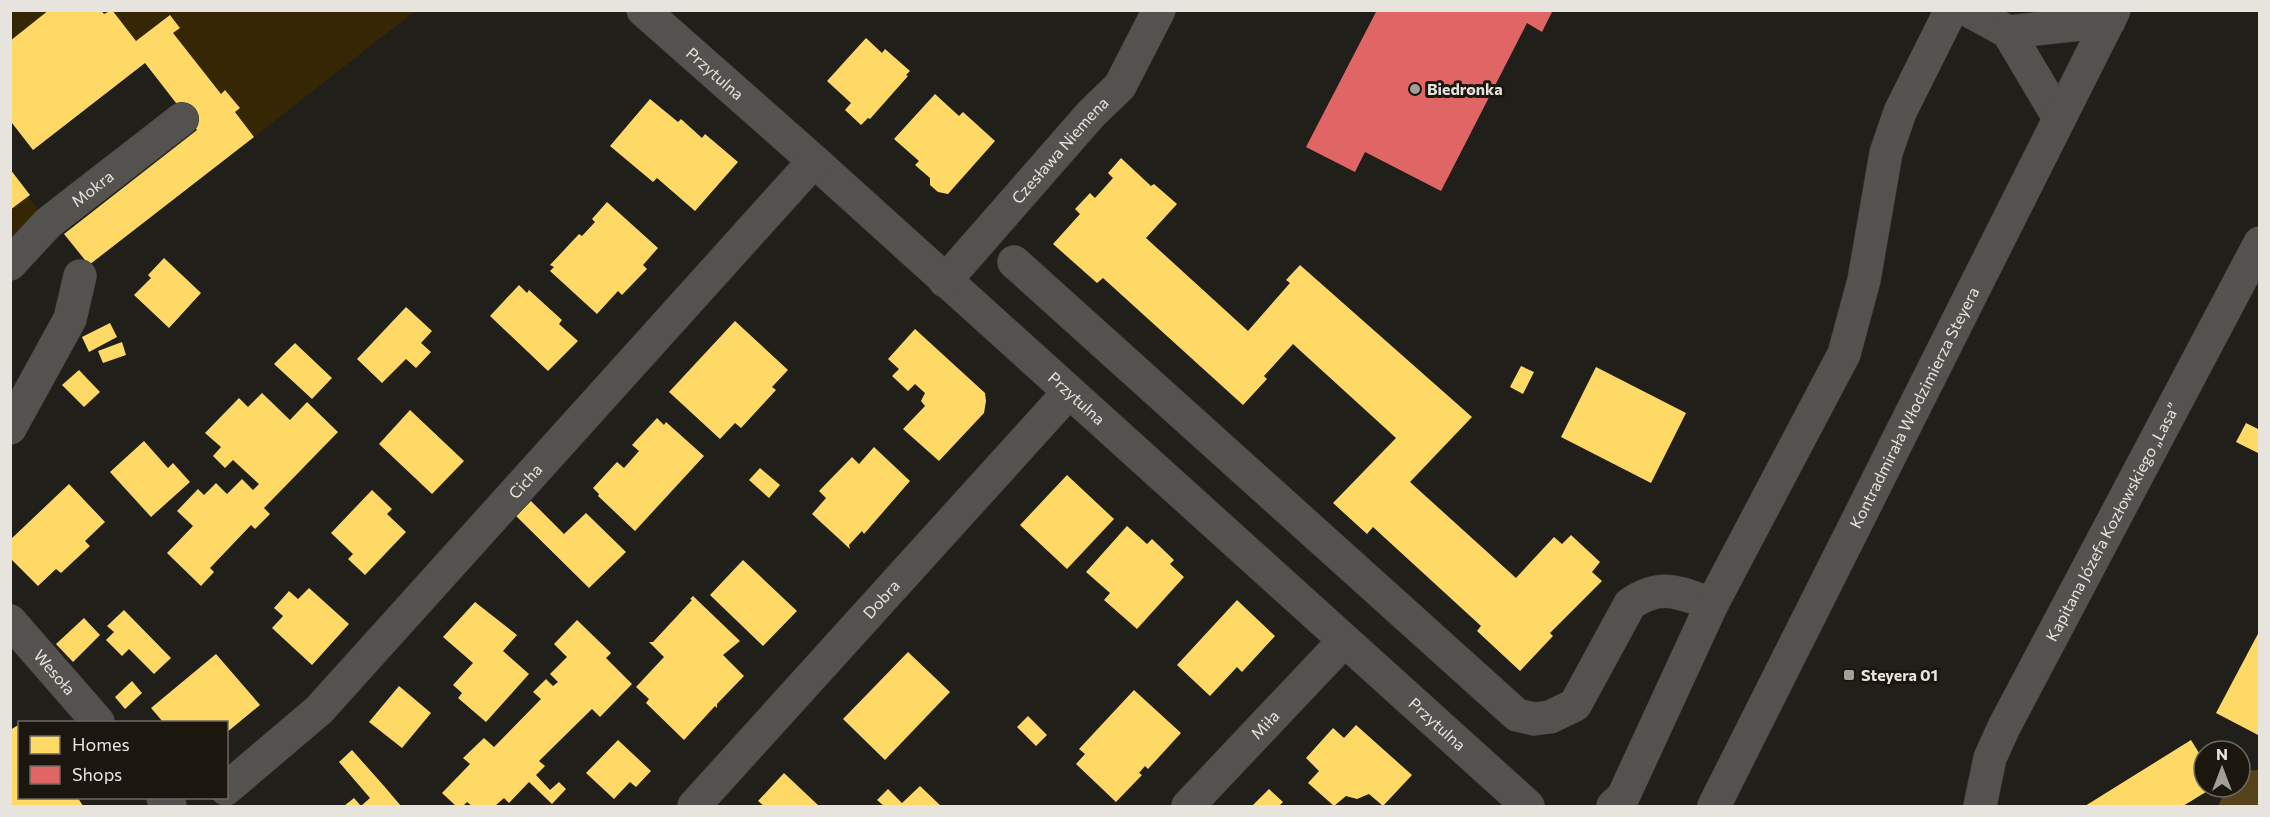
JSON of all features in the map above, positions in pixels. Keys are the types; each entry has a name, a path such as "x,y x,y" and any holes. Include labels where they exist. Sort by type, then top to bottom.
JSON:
{"street":[{"name":"Przytulna","path":"643,10 814,161 1343,642 1518,796"},
{"name":"Czesława Niemena","path":"945,281 1092,114 1120,86 1159,10"},
{"path":"1613,807 1623,797 1712,604 1844,354 1864,280 1886,153 1900,112 1951,10"},
{"path":"1968,10 2008,32 2059,118"},
{"path":"2008,32 2111,16"},
{"name":"Kontradmirała Włodzimierza Steyera","path":"1714,807 2111,16"},
{"name":"Mokra","path":"10,264 48,223 182,119"},
{"name":"Cicha","path":"228,787 326,703 814,161"},
{"name":"Kapitana Józefa Kozłowskiego „Lasa”","path":"1980,807 1990,758 2004,727 2259,243"},
{"path":"1014,262 1517,715 1534,719 1551,717 1575,705 1630,604 1644,595 1659,590 1674,591 1712,604"},
{"path":"10,428 70,318 80,276"},
{"name":"Dobra","path":"694,807 1069,392"},
{"name":"Wesoła","path":"10,621 96,721"},
{"name":"Miła","path":"1188,807 1343,642"}],"shaded area":[{"path":"415,10 254,137 235,112 240,108 226,90 221,94 173,33 180,27 170,15 136,41 112,11"},
{"path":"11,11 49,11 11,41"},
{"path":"28,196 44,217 11,243 11,210"},
{"path":"2252,770 2259,770 2259,806 2218,806 2221,799 2252,799"}],"building: Homes":[{"path":"49,10 101,10 104,14 112,10 136,41 170,15 180,28 173,33 221,94 225,90 240,108 235,112 254,137 89,265 64,234 197,130 145,63 33,150 12,123 10,125 10,41"},
{"path":"866,38 882,53 885,49 910,71 870,119 868,118 861,125 845,110 851,103 827,81"},
{"path":"935,94 959,116 963,112 995,141 948,194 938,192 930,185 930,178 915,165 919,161 894,139"},
{"path":"650,99 678,122 681,119 702,138 705,134 738,162 695,211 657,178 653,182 610,146"},
{"path":"1121,158 1151,186 1154,184 1177,204 1146,238 1248,331 1290,283 1286,280 1300,265 1472,417 1410,482 1516,578 1554,537 1562,544 1571,535 1600,562 1592,572 1602,581 1550,633 1553,636 1520,671 1477,631 1481,626 1373,527 1367,534 1333,503 1396,438 1293,344 1264,376 1267,379 1243,405 1103,278 1097,283 1053,244 1080,214 1075,209 1090,193 1095,198 1113,178 1108,173"},
{"path":"10,169 30,195 10,210"},
{"path":"607,202 658,248 643,265 647,269 622,295 618,291 597,314 550,271 554,267 550,265 579,234 582,236 595,222 592,219"},
{"path":"164,258 201,293 169,328 134,295 151,278 148,275"},
{"path":"519,285 527,293 529,290 562,320 559,324 578,341 548,371 490,316"},
{"path":"406,307 432,331 421,343 431,352 416,368 406,359 382,383 357,359"},
{"path":"735,321 788,370 772,387 776,390 741,428 735,423 720,439 669,392"},
{"path":"110,323 117,337 89,352 82,337"},
{"path":"915,329 985,393 984,413 939,461 903,429 925,406 921,401 925,393 915,384 908,391 892,376 899,369 888,359"},
{"path":"122,342 126,355 103,363 98,351"},
{"path":"295,343 332,378 312,399 274,364"},
{"path":"1521,366 1534,372 1523,394 1510,387"},
{"path":"1596,367 1686,413 1651,483 1561,437"},
{"path":"79,370 100,392 84,407 62,385"},
{"path":"262,393 290,420 307,402 338,432 264,508 270,514 255,529 251,525 210,568 214,572 201,586 167,553 193,526 177,511 198,489 204,495 216,483 227,494 242,479 253,490 259,484 233,460 225,468 213,456 221,447 205,433 239,398 248,407"},
{"path":"410,410 464,461 432,494 379,444"},
{"path":"657,418 664,425 666,422 704,456 635,531 598,496 599,494 593,488 617,462 624,468 639,451 632,445"},
{"path":"2246,423 2260,430 2260,454 2236,442"},
{"path":"144,441 168,468 173,463 190,482 151,517 110,472"},
{"path":"874,447 910,481 864,534 862,531 849,545 850,549 812,514 826,498 819,491 852,457 859,464"},
{"path":"760,468 780,485 769,498 749,480"},
{"path":"1067,475 1114,519 1067,569 1020,525"},
{"path":"69,484 105,522 85,541 90,546 61,573 56,569 38,586 10,558 10,540"},
{"path":"372,490 392,509 387,514 406,532 365,575 348,559 353,554 331,533"},
{"path":"531,501 564,534 586,513 626,552 589,588 516,516"},
{"path":"1127,526 1147,544 1152,539 1174,560 1170,564 1184,577 1137,629 1104,600 1110,593 1086,572"},
{"path":"743,560 797,611 763,646 710,595"},
{"path":"309,588 349,624 312,665 272,628 283,616 274,608 289,591 298,599"},
{"path":"693,596 740,641 723,655 744,676 717,704 717,708 715,706 684,740 646,703 649,699 636,687 664,657 649,642 653,642 692,600 690,599"},
{"path":"1237,600 1275,636 1242,672 1237,667 1210,696 1177,665"},
{"path":"475,602 517,635 503,651 529,674 486,722 458,698 462,693 453,685 473,663 443,637"},
{"path":"124,610 171,658 154,674 129,649 122,656 106,640 114,632 107,626"},
{"path":"84,618 100,635 73,662 56,644"},
{"path":"577,620 611,653 606,658 632,684 600,717 592,709 539,761 545,766 536,775 550,790 559,782 566,789 552,804 529,782 509,803 504,798 495,806 472,806 467,802 463,806 456,806 442,793 470,764 463,758 484,738 494,747 541,699 533,692 546,679 553,686 558,682 550,674 567,657 554,644"},
{"path":"2260,630 2260,736 2216,713"},
{"path":"908,652 950,692 885,760 843,719"},
{"path":"216,654 260,705 228,731 228,721 162,721 151,708"},
{"path":"132,681 142,693 125,709 115,697"},
{"path":"399,686 431,713 402,748 369,722"},
{"path":"1134,690 1181,733 1148,769 1145,766 1139,773 1142,775 1116,802 1076,764 1085,754 1079,749"},
{"path":"1028,716 1047,735 1036,746 1017,727"},
{"path":"18,725 18,799 79,799 83,806 10,806 10,730"},
{"path":"1356,725 1412,775 1383,806 1369,794 1357,799 1346,796 1334,806 1308,783 1319,771 1306,758 1333,728 1344,738"},
{"path":"618,740 651,771 636,787 630,782 614,799 586,773"},
{"path":"2191,740 2192,742 2192,799 2194,799 2183,806 2085,806"},
{"path":"352,750 401,806 361,806 370,798 339,762"},
{"path":"784,773 819,806 764,806 758,801"},
{"path":"920,786 941,806 884,806 877,800 888,789 902,803"},
{"path":"1269,789 1283,802 1279,806 1252,806"},
{"path":"354,798 361,806 344,806"}],"building: Shops":[{"name":"Biedronka","path":"1377,10 1553,10 1542,32 1527,23 1441,191 1365,152 1355,172 1306,147"}],"place":[{"name":"Biedronka","path":"1415,89"},
{"name":"Steyera 01","path":"1849,675"}]}
